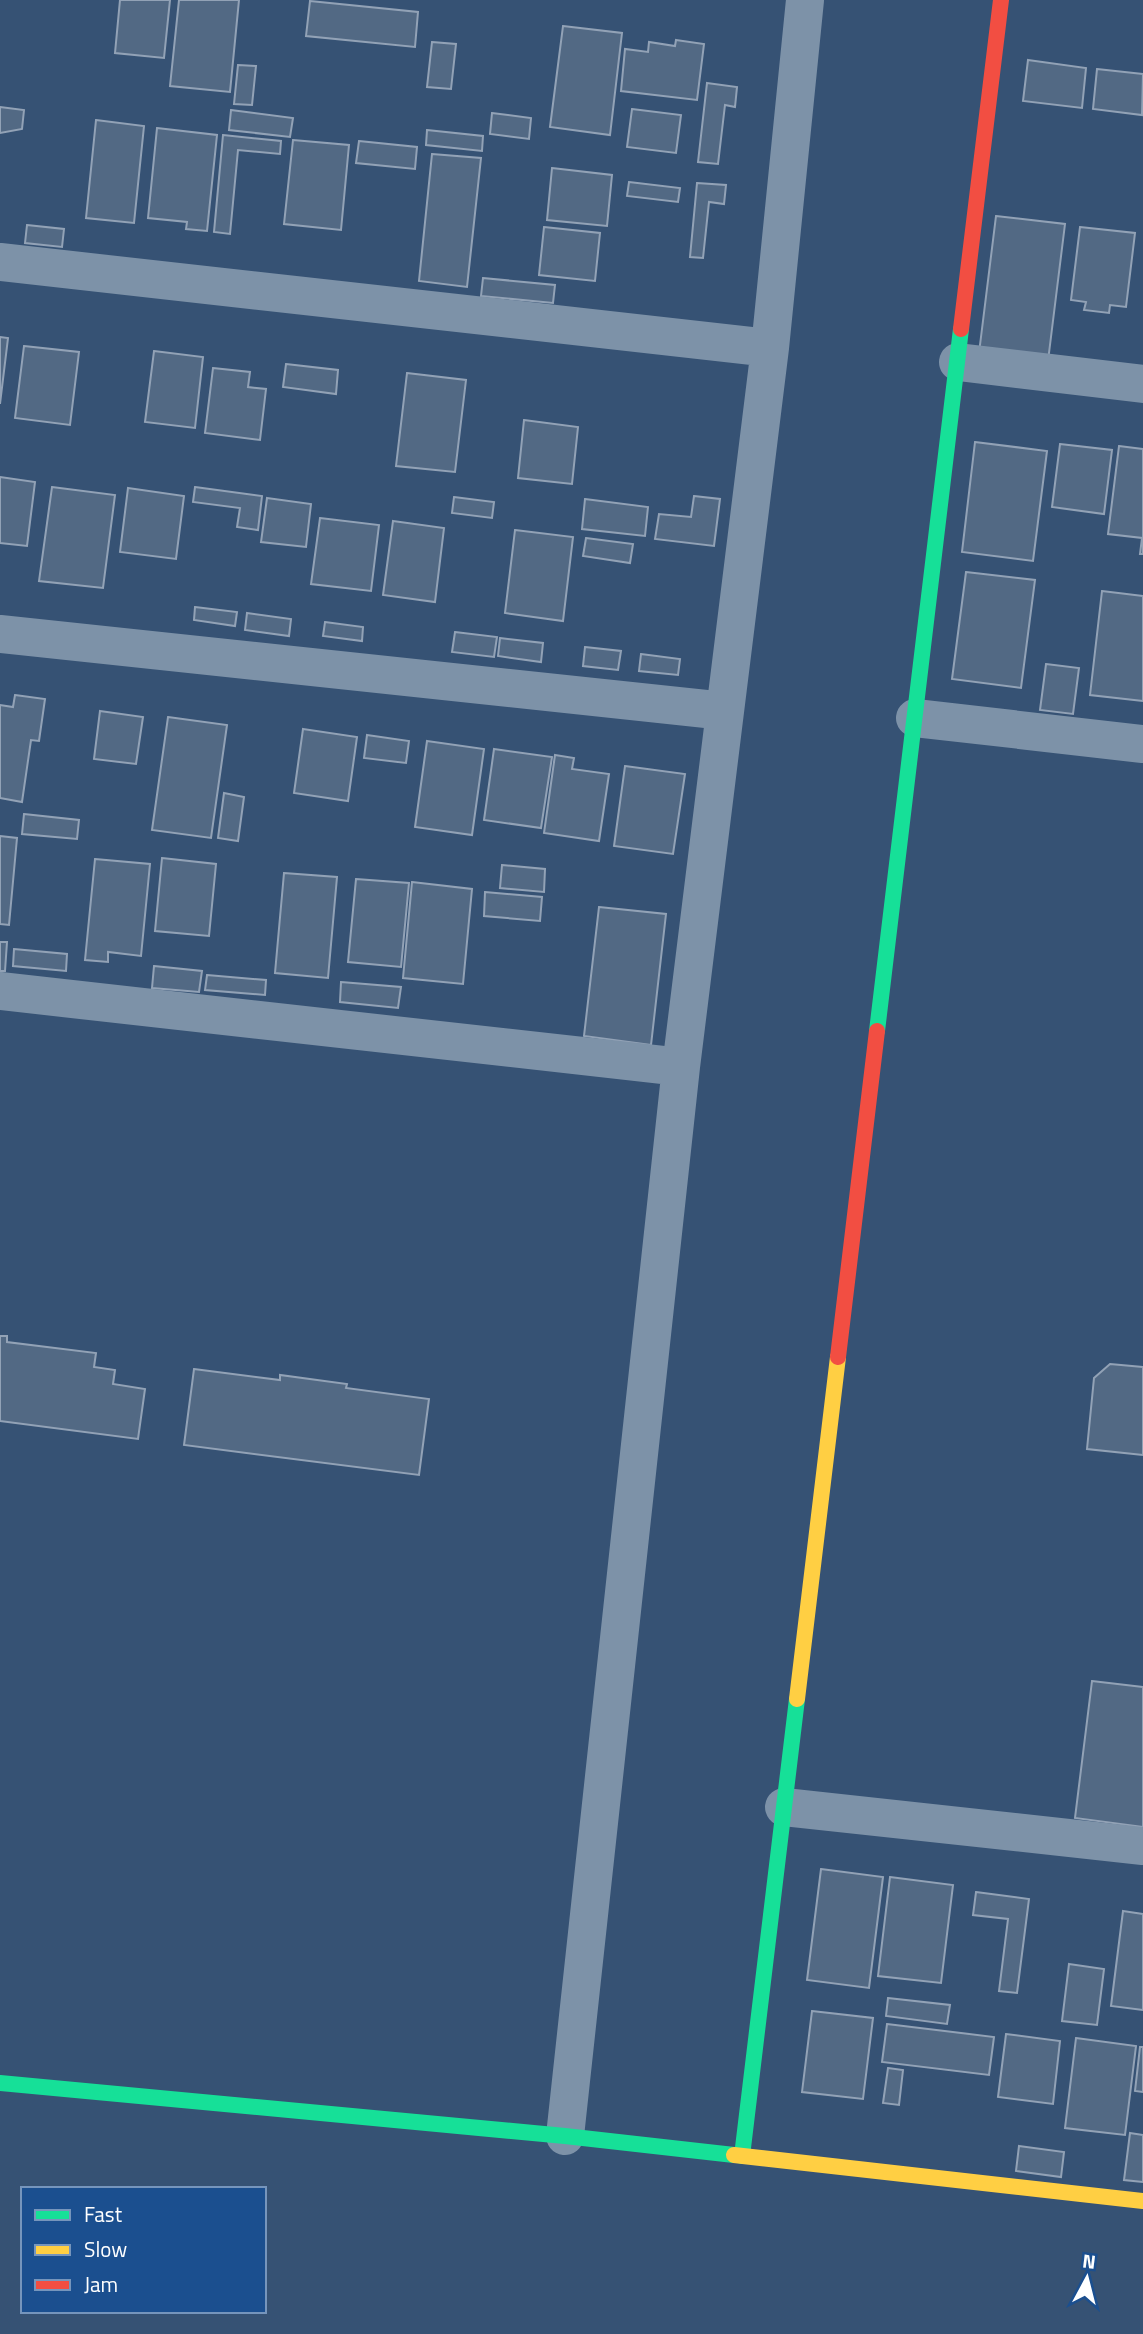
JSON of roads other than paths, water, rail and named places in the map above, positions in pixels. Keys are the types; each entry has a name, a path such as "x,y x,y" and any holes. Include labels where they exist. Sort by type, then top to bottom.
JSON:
{"street":[{"path":"565,2136 681,1067 770,348 805,0"},
{"path":"742,2156 1001,0"},
{"path":"0,262 770,348"},
{"path":"958,362 1143,384"},
{"path":"0,634 725,711"},
{"path":"915,719 1143,744"},
{"path":"0,991 681,1067"},
{"path":"784,1807 1143,1846"},
{"path":"0,2082 565,2136 1143,2200"}]}
